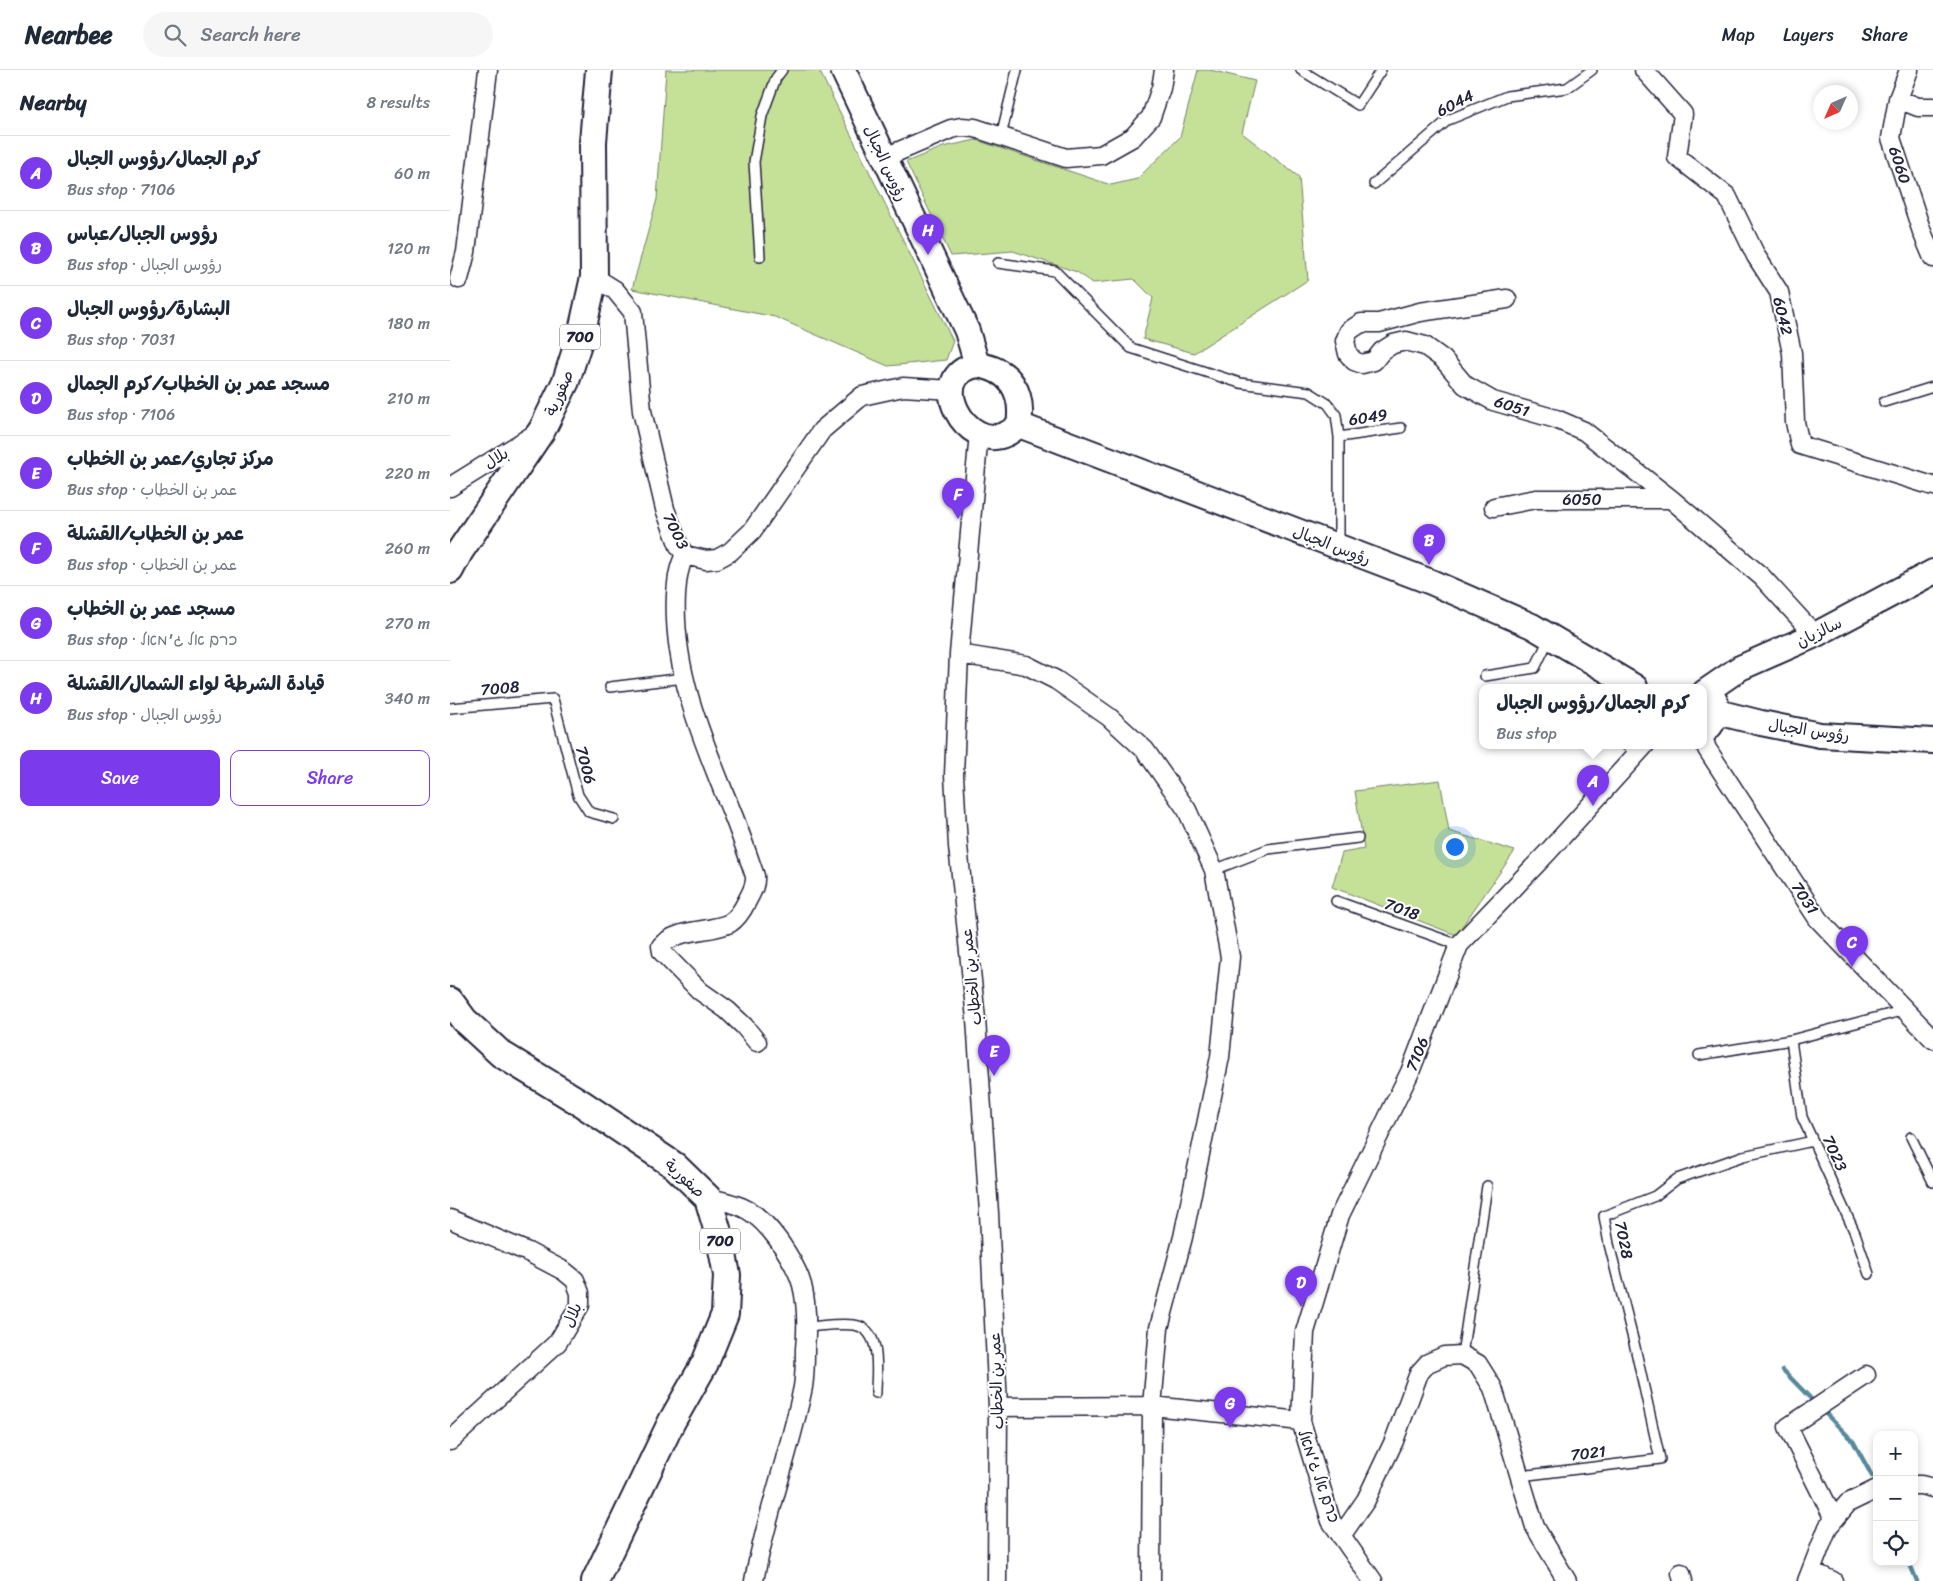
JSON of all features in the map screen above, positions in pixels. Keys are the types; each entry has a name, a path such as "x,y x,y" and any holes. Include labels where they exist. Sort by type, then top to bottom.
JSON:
{"main road":[{"name":"صفورية","path":"450,570 460,551 542,430 566,381 582,330 594,277 593,142 599,70"},
{"name":"صفورية","path":"450,1001 464,1020 501,1054 581,1103 675,1166 708,1198 720,1239 726,1274 725,1314 705,1363 672,1421 595,1581"}],"street":[{"path":"459,279 466,252 488,70"},
{"name":"رؤوس الجبال","path":"842,70 967,332 976,365"},
{"path":"883,158 961,127 975,128 1066,158 1101,155 1133,137 1151,117 1161,88 1164,70"},
{"name":"6042","path":"1644,70 1683,114 1677,157 1727,196 1756,256 1779,292 1792,353 1795,422 1800,445 1933,486"},
{"name":"6060","path":"1909,70 1898,99 1891,138 1922,232 1933,258"},
{"path":"1898,99 1918,107 1933,107"},
{"name":"7003","path":"594,277 615,290 634,312 642,411 665,510 685,555 706,560 717,559 730,552 752,530 822,430 862,396 902,387 952,390"},
{"name":"6051","path":"1507,299 1420,312 1379,323 1361,323 1349,331 1345,341 1348,354 1354,361 1362,364 1374,361 1382,351 1393,344 1406,341 1425,346 1442,359 1465,385 1493,401 1556,419 1584,432 1671,499 1762,577 1815,635"},
{"path":"976,365 987,366 1001,372 1011,381 1019,395 1022,410 1019,425 1006,435 994,437 979,434 961,419 954,405 952,390 956,374 976,365"},
{"name":"رؤوس الجبال","path":"1019,425 1431,582 1532,626 1630,684"},
{"name":"بلال","path":"450,487 542,430"},
{"name":"عمر بن الخطاب","path":"979,434 959,654 954,775 957,837 976,1019 989,1213 998,1406 997,1581"},
{"name":"6050","path":"1494,507 1536,499 1671,499"},
{"path":"685,555 678,574 676,602 676,635 684,678 705,747 756,876 756,884 742,912 730,923 676,937 661,946 662,952 700,992 727,1010 757,1042"},
{"name":"سالزيان","path":"1707,689 1740,668 1815,635 1933,572"},
{"path":"959,654 1026,665 1056,680 1109,717 1145,750 1182,802 1214,870 1230,957 1220,1057 1184,1237 1159,1328 1152,1406 1150,1581"},
{"path":"1707,694 1716,703 1717,712 1707,730"},
{"name":"رؤوس الجبال","path":"1717,712 1820,735 1933,741"},
{"name":"7106","path":"1301,1421 1305,1332 1340,1215 1410,1072 1459,945 1548,852 1635,749"},
{"name":"7031","path":"1707,749 1818,919 1933,1039"},
{"path":"708,1198 732,1202 750,1210 768,1227 787,1254 802,1284 807,1327 803,1385 784,1464 759,1554 754,1581"},
{"name":"بلال","path":"450,1219 528,1252 564,1271 575,1280 580,1293 580,1305 558,1342 450,1441"},
{"path":"1341,1536 1366,1500 1394,1441 1419,1373 1428,1363 1444,1356 1462,1355 1478,1364 1493,1388 1535,1527 1567,1581"},
{"path":"1834,1519 1788,1426 1866,1375"},
{"path":"998,1406 1152,1406 1301,1421"},
{"name":"כרם אל ג'מאל","path":"1301,1421 1331,1521 1373,1581"},
{"path":"1918,1485 1933,1488"},
{"path":"1833,1581 1809,1576 1828,1527 1848,1503 1873,1491"}],"lane":[{"path":"760,257 754,162 762,116 776,78 782,70"},
{"path":"1001,136 1017,70"},
{"path":"1301,70 1358,104 1381,70"},
{"name":"6044","path":"1374,184 1448,120 1507,96 1567,88 1592,70"},
{"path":"998,263 1055,271 1131,348 1240,383 1308,392 1328,404 1336,415 1339,437 1338,548"},
{"path":"1884,402 1933,387"},
{"name":"6049","path":"1339,437 1401,428"},
{"path":"1485,676 1535,668 1550,637"},
{"path":"610,687 684,678"},
{"name":"7008","path":"450,708 553,699"},
{"name":"7006","path":"553,699 578,795 589,812 614,818"},
{"path":"1214,870 1268,849 1358,838"},
{"name":"7018","path":"1336,901 1459,945"},
{"path":"1699,1055 1792,1040 1905,1010"},
{"name":"7023","path":"1792,1040 1802,1116 1855,1233 1869,1274"},
{"path":"1911,1137 1933,1182"},
{"name":"7028","path":"1660,1459 1604,1216 1655,1196 1677,1179 1742,1156 1813,1141"},
{"path":"1462,1355 1487,1186"},
{"path":"807,1327 856,1325 870,1334 875,1345 876,1393"},
{"name":"7021","path":"1520,1476 1660,1459"}],"green space":[{"path":"666,70 819,70 953,341 946,360 888,366 775,317 632,289 657,199"},
{"path":"1198,70 1210,70 1255,81 1242,133 1299,177 1308,280 1194,353 1143,339 1153,298 1134,279 1093,283 1077,272 1013,251 951,256 906,162 943,147 976,140 1111,185 1137,179 1180,137"},
{"path":"1440,780 1449,831 1515,851 1456,935 1332,887 1342,853 1364,849 1355,791"}],"waterway":[{"path":"1783,1370 1815,1403"},
{"path":"1822,1410 1853,1441 1872,1476"},
{"path":"1911,1566 1917,1581"}],"place":[{"name":"قيادة الشرطة لواء الشمال/القشلة","path":"928,255"},
{"name":"عمر بن الخطاب/القشلة","path":"958,519"},
{"name":"رؤوس الجبال/عباس","path":"1429,565"},
{"name":"كرم الجمال/رؤوس الجبال","path":"1593,806"},
{"name":"البشارة/رؤوس الجبال","path":"1852,967"},
{"name":"مركز تجاري/عمر بن الخطاب","path":"994,1076"},
{"name":"مسجد عمر بن الخطاب/كرم الجمال","path":"1301,1307"},
{"name":"مسجد عمر بن الخطاب","path":"1230,1428"}]}
